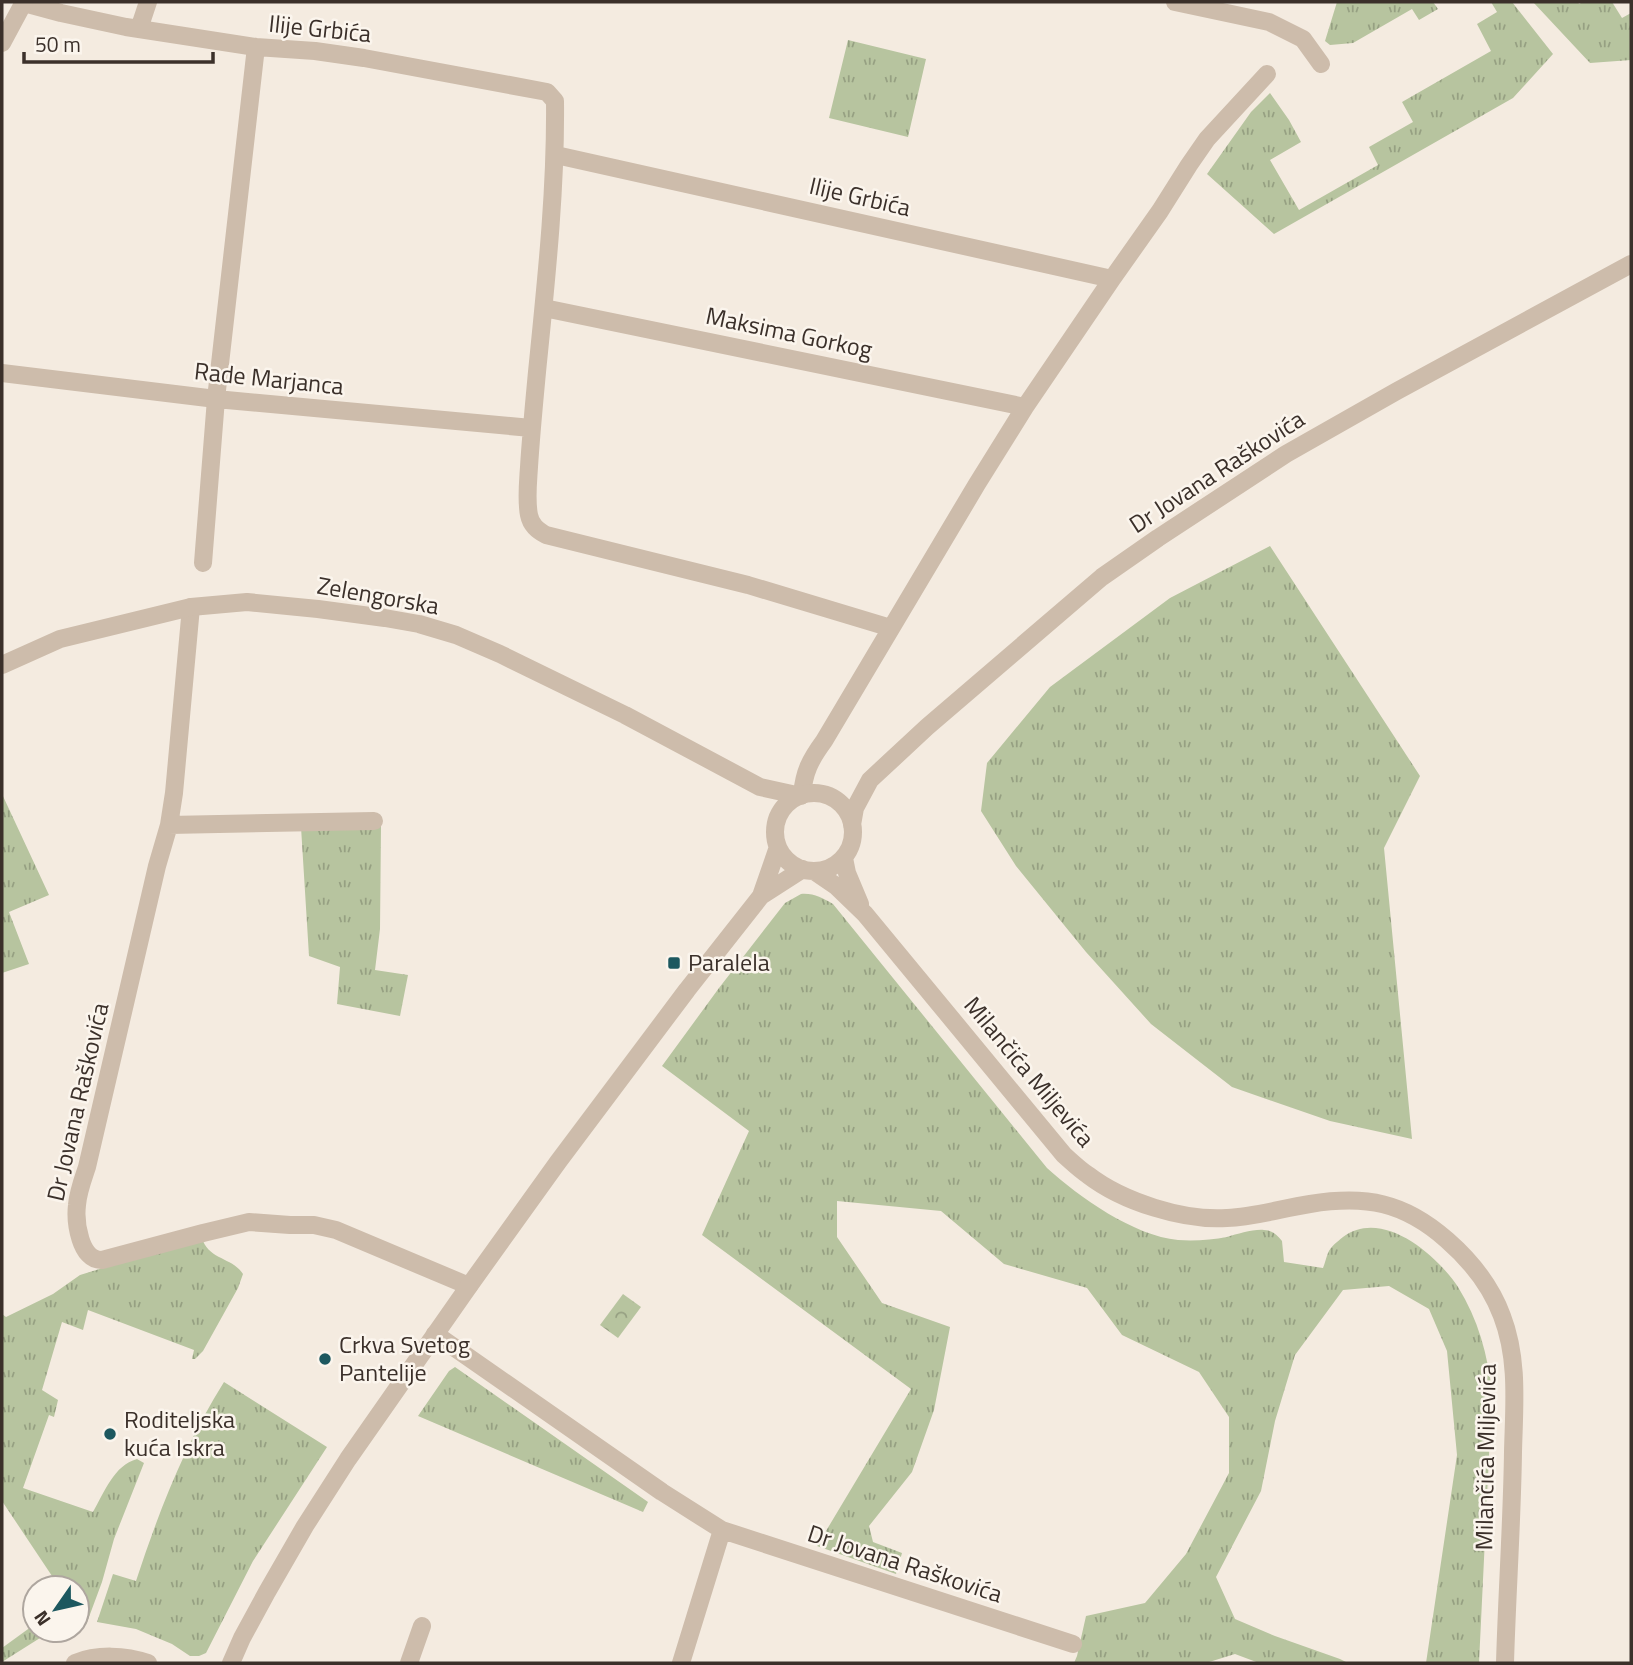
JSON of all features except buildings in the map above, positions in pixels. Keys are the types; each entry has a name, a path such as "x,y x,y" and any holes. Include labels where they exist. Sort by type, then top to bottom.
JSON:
{"street":[{"path":"2,43 24,2"},
{"name":"Ilije Grbića","path":"24,2 61,13 139,29 256,47 364,58 547,92 555,101 556,155 531,428 527,497 528,513 533,525 545,535 748,585 891,628"},
{"path":"139,29 148,2"},
{"path":"1175,2 1269,22 1303,39 1321,64"},
{"path":"203,563 216,400 256,47"},
{"path":"801,796 804,773 814,754 1025,407 1207,139 1267,74"},
{"name":"Ilije Grbića","path":"556,155 1112,279"},
{"name":"Dr Jovana Raškovića","path":"852,825 858,800 870,780 929,725 1102,577 1286,454 1396,391 1631,264"},
{"name":"Maksima Gorkog","path":"544,308 1025,407"},
{"name":"Rade Marjanca","path":"2,373 216,400 531,428"},
{"name":"Zelengorska","path":"2,665 60,639 191,607 247,603 386,618 456,635 547,676 762,788 801,796"},
{"name":"Dr Jovana Raškovića","path":"191,607 169,825 76,1207 82,1242 89,1256 95,1260 249,1222 314,1225 336,1230 469,1286"},
{"name":"Dr Jovana Raškovića","path":"825,795 840,793 870,780"},
{"path":"762,788 779,816"},
{"path":"814,793 825,795 845,808 852,825 850,848 844,858 825,870 809,870 793,865 778,847 776,826 779,816 788,803 801,796 814,793"},
{"path":"169,825 374,821"},
{"path":"231,1663 242,1637 305,1526 382,1409 574,1141 761,896 778,847"},
{"name":"Milančića Miljevića","path":"844,858 851,884 865,914"},
{"path":"761,896 809,870"},
{"name":"Milančića Miljevića","path":"809,870 836,886 865,914 1063,1155 1089,1177 1147,1205 1184,1216 1204,1218 1229,1218 1311,1203 1354,1199 1374,1202 1396,1207 1418,1218 1437,1231 1470,1263 1495,1298 1503,1317 1514,1366 1505,1663"},
{"name":"Dr Jovana Raškovića","path":"435,1334 662,1492 722,1530 1073,1644"},
{"path":"681,1663 722,1530"},
{"path":"409,1663 422,1626"},
{"path":"75,1663 106,1657 148,1663"}],"green space":[{"path":"1337,2 1433,2 1438,9 1419,20 1412,9 1353,43 1330,45 1325,41"},
{"path":"1491,2 1512,2 1553,54 1513,98 1274,234 1207,174 1251,112 1270,93 1301,142 1270,160 1299,210 1378,165 1369,147 1413,122 1402,102 1491,51 1477,24 1497,12"},
{"path":"1533,2 1612,2 1622,18 1631,13 1631,60 1590,63"},
{"path":"848,40 926,59 908,137 829,118"},
{"path":"1270,546 1420,776 1384,848 1412,1139 1330,1121 1232,1087 1151,1024 1086,952 1016,866 981,811 987,763 1050,687 1170,598"},
{"path":"2,794 49,895 9,912 29,964 2,973"},
{"path":"381,826 380,929 375,970 408,975 400,1016 337,1004 340,967 309,956 301,827"},
{"path":"801,894 814,895 833,904 1047,1168 1108,1213 1143,1231 1178,1240 1209,1240 1255,1230 1269,1231 1282,1241 1284,1262 1323,1268 1329,1251 1343,1237 1358,1229 1391,1231 1422,1249 1448,1274 1465,1299 1476,1325 1485,1351 1492,1393 1479,1663 1426,1663 1457,1455 1447,1351 1429,1309 1389,1286 1343,1290 1295,1355 1275,1421 1261,1491 1216,1577 1235,1619 1348,1663 1259,1663 1235,1654 1206,1663 1074,1663 1086,1616 1145,1603 1186,1554 1229,1473 1229,1417 1199,1372 1122,1335 1087,1288 1004,1264 941,1211 837,1201 837,1237 882,1303 950,1327 934,1410 912,1472 869,1526 873,1542 902,1553 896,1574 817,1546 911,1389 702,1235 749,1131 662,1066 785,903"},
{"path":"203,1241 211,1252 234,1265 243,1274 203,1351 192,1359 194,1350 88,1310 83,1330 62,1322 42,1390 58,1400 54,1417 49,1415 23,1488 93,1512 110,1481 122,1467 137,1459 144,1463 114,1539 91,1612 91,1574 51,1574 2,1501 2,1314 6,1317 53,1294 80,1275 158,1251"},
{"path":"623,1294 641,1307 618,1338 600,1325"},
{"path":"455,1367 648,1502 643,1512 418,1416 449,1371"},
{"path":"224,1382 327,1447 253,1561 206,1653 190,1656 172,1644 136,1629 97,1622 113,1574 136,1581 174,1478 197,1429"},
{"path":"21,1634 21,1644 30,1644 2,1662 2,1648"}],"place":[{"name":"Paralela","path":"674,963"},
{"name":"Crkva Svetog Pantelije","path":"325,1359"},
{"name":"Roditeljska kuća Iskra","path":"110,1434"}]}
